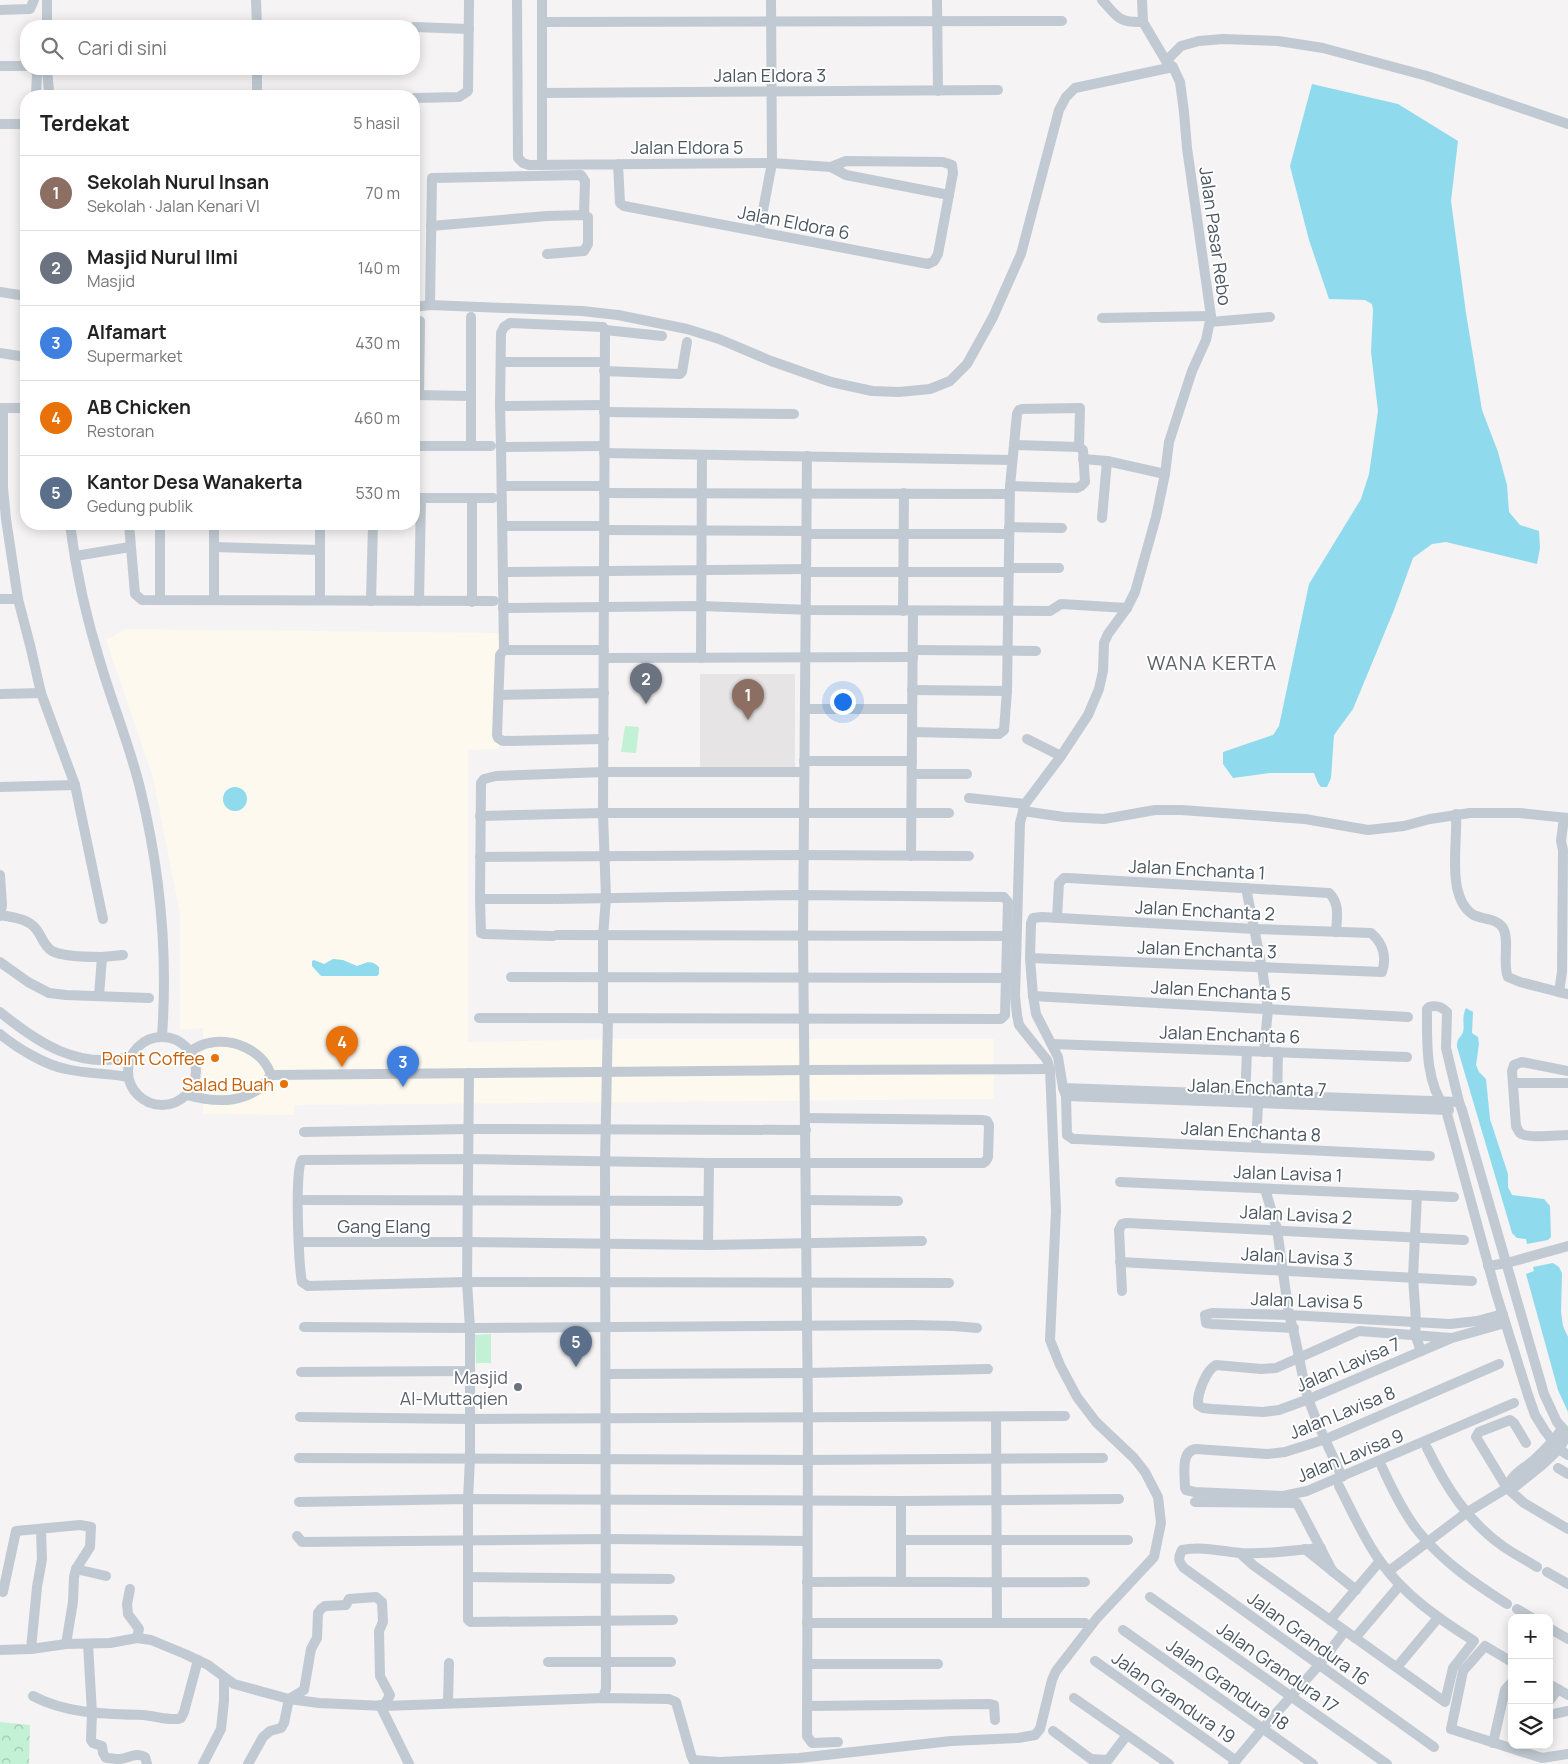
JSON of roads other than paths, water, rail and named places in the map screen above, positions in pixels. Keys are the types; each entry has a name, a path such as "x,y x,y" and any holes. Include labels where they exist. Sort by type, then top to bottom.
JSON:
{"street":[{"path":"47,20 48,0"},
{"path":"256,0 257,20"},
{"path":"420,98 459,97 465,95 468,91 468,0"},
{"name":"Jalan Eldora 5","path":"517,0 518,158 523,163 542,165 772,163 831,167 846,175 949,194 953,173 952,166 943,162 846,161 831,167"},
{"path":"542,0 542,165"},
{"path":"759,232 772,163 771,0"},
{"path":"937,0 938,91"},
{"path":"1102,0 1120,19 1132,23 1143,22 1142,0"},
{"path":"0,10 32,4"},
{"path":"542,22 1062,21"},
{"name":"Jalan Pasar Rebo","path":"1024,807 1088,715 1099,689 1103,671 1104,643 1108,634 1128,608 1135,592 1154,526 1172,435 1192,371 1206,340 1210,319 1180,82 1143,22"},
{"path":"420,27 469,28"},
{"path":"420,306 582,310 688,330 719,339 771,361 831,382 872,391 899,392 930,389 950,381 967,364 993,317 1021,254 1059,110 1066,97 1075,88 1170,64 1181,46 1199,41 1223,39 1287,42 1323,48 1427,76 1568,124"},
{"path":"0,66 20,66"},
{"path":"36,90 37,75"},
{"path":"48,75 49,90"},
{"path":"257,75 257,90"},
{"name":"Jalan Eldora 3","path":"542,93 998,90"},
{"path":"0,124 20,124"},
{"name":"Jalan Eldora 6","path":"618,164 620,203 624,206 928,264 934,261 938,254 949,194"},
{"path":"430,305 432,178 581,175 585,181 584,215"},
{"path":"431,226 547,216 584,215 588,217 587,248 584,251 547,254"},
{"path":"0,292 20,295"},
{"path":"1102,318 1210,319 1270,317"},
{"path":"471,318 471,446"},
{"path":"604,739 503,741 497,735 500,655 504,650 503,486 496,446 500,406 501,333 504,327 510,324 599,326 606,330 662,336"},
{"path":"603,1698 606,1689 605,1161 607,1071 603,978 606,898 604,813 604,366 606,330"},
{"path":"500,362 604,366 680,374 682,372 687,342"},
{"path":"0,353 20,356"},
{"path":"420,395 471,396"},
{"path":"500,406 794,414"},
{"path":"20,408 2,408 2,502 18,599 41,693 75,785 103,919"},
{"path":"912,732 1000,734 1004,730 1007,691 1010,490 1019,410 1080,408 1079,447"},
{"path":"503,486 702,493 904,493 1077,488 1085,482 1083,450 1079,447 1014,445"},
{"path":"420,446 496,446 702,455 1012,460"},
{"path":"701,658 702,455"},
{"path":"806,456 803,936 808,1418 807,1706 808,1739 812,1744 838,1742"},
{"path":"1083,459 1107,460 1165,474"},
{"path":"1102,518 1107,460"},
{"path":"904,493 903,572 912,654 911,856"},
{"path":"420,498 493,498"},
{"path":"472,498 472,602"},
{"path":"502,526 903,534 1062,528"},
{"path":"71,530 80,591 102,669 139,786 156,864 165,965 162,1036"},
{"path":"129,530 135,594 142,600 494,601"},
{"path":"160,530 160,600"},
{"path":"214,530 214,600"},
{"path":"320,530 320,600"},
{"path":"371,601 373,530"},
{"path":"417,530 418,601"},
{"path":"76,556 130,547"},
{"path":"214,547 320,550"},
{"path":"503,572 604,570 903,572 1059,568"},
{"path":"0,599 18,599"},
{"path":"503,608 701,606 806,610 1050,611 1061,604 1128,608"},
{"path":"504,650 701,658 805,657 1007,650 1036,651"},
{"path":"912,690 1007,691"},
{"path":"0,694 41,693"},
{"path":"499,695 604,693"},
{"path":"805,709 912,709"},
{"path":"1027,739 1061,756"},
{"path":"912,761 487,777 481,784 481,933 555,936 1007,936"},
{"path":"912,774 967,774"},
{"path":"0,786 75,785"},
{"path":"970,798 1024,807 1064,817 1104,818 1155,810 1181,810 1305,820 1368,830 1404,826 1430,818 1456,814 1470,812 1520,813 1566,818 1561,840 1563,850 1563,993 1508,977 1506,973 1507,956 1504,928 1497,922 1472,914 1462,903 1456,885 1456,814"},
{"path":"0,1650 31,1649 66,1644 110,1643 137,1638 160,1643 198,1660 234,1684 289,1699 319,1703 382,1705 603,1698 673,1700 679,1709 691,1755 695,1761 800,1761 951,1741 1018,1738 1035,1735 1040,1729 1056,1671 1096,1618 1148,1563 1155,1553 1161,1523 1158,1497 1153,1486 1134,1458 1096,1422 1077,1397 1060,1365 1050,1340 1056,1211 1050,1069 1047,1060 1019,1025 1015,996 1020,823 1024,807"},
{"path":"480,816 604,813 949,813"},
{"path":"480,857 970,856"},
{"path":"0,875 2,889 0,916 25,920 36,926 50,950 58,954 91,957 123,955"},
{"name":"Jalan Enchanta 1","path":"1057,918 1058,887 1059,882 1064,878 1329,893 1336,900 1336,932"},
{"path":"1246,888 1255,929 1268,1009 1264,1052"},
{"path":"479,1018 1000,1018 1006,1012 1008,902 1004,897 803,895 480,899"},
{"name":"Jalan Enchanta 2","path":"1030,958 1030,923 1036,917 1255,929 1371,933 1380,940 1384,952 1382,972"},
{"path":"99,996 102,956"},
{"path":"1030,958 1036,1014 1058,1057 1064,1092"},
{"name":"Jalan Enchanta 3","path":"1030,958 1382,972"},
{"path":"0,962 28,982 49,993 149,998"},
{"path":"511,977 1007,978"},
{"name":"Jalan Enchanta 5","path":"1033,996 1408,1017"},
{"path":"1389,1571 1466,1513 1507,1488 1516,1486 1556,1445 1566,1432 1552,1412 1544,1394 1460,1106 1446,1048 1446,1012 1443,1008 1429,1007 1427,1009 1427,1047 1430,1075 1443,1106 1504,1319 1536,1415 1556,1445 1568,1455"},
{"path":"0,1012 49,1047 68,1055 99,1060 116,1060 131,1056"},
{"path":"0,1034 43,1061 65,1069 115,1074 128,1078"},
{"path":"162,1036 178,1040 190,1051 196,1068 196,1078 187,1095 172,1104 163,1105 154,1104 137,1094 131,1087 128,1078 128,1067 131,1056 136,1048 152,1038 162,1036"},
{"path":"190,1051 209,1043 233,1043 254,1052 264,1062 270,1076"},
{"name":"Jalan Enchanta 6","path":"1052,1044 1407,1057"},
{"path":"1245,1099 1247,1051"},
{"path":"1277,1100 1278,1052"},
{"path":"1568,1070 1522,1062 1514,1065 1512,1071 1516,1126 1521,1134 1529,1136 1568,1135"},
{"path":"270,1076 607,1071 1050,1069"},
{"path":"469,1073 467,1282 470,1328 470,1459 468,1617 471,1622 673,1620"},
{"path":"187,1095 213,1101 225,1101 249,1094 264,1085 270,1076"},
{"path":"1513,1084 1568,1083"},
{"name":"Jalan Enchanta 7","path":"1064,1092 1460,1106"},
{"name":"Jalan Enchanta 8","path":"1064,1092 1067,1135 1077,1139 1430,1156"},
{"name":"Jalan Enchanta 7","path":"1245,1099 1258,1103 1277,1100"},
{"path":"1256,1147 1258,1103"},
{"path":"806,1118 987,1121 989,1125 988,1157 985,1162 710,1163 468,1159 302,1160 299,1164 298,1172 302,1280 306,1286 467,1282 606,1284 949,1283"},
{"path":"304,1132 469,1129 606,1131 806,1130"},
{"path":"708,1245 710,1163"},
{"name":"Jalan Lavisa 1","path":"1120,1182 1454,1197"},
{"path":"1240,1553 1253,1565 1445,1702 1453,1668 1474,1641 1438,1618 1400,1585 1380,1561 1340,1482 1326,1439 1309,1400 1298,1358 1294,1328 1289,1315 1277,1229 1265,1189"},
{"path":"1417,1195 1413,1278 1415,1334 1421,1351"},
{"path":"298,1200 708,1201"},
{"path":"806,1200 898,1201"},
{"name":"Jalan Lavisa 2","path":"1120,1262 1119,1230 1122,1224 1127,1223 1277,1229 1464,1240"},
{"name":"Gang Elang","path":"300,1242 708,1245 922,1241"},
{"path":"1488,1266 1568,1246"},
{"path":"1555,1249 1568,1251"},
{"path":"1120,1262 1122,1291"},
{"name":"Jalan Lavisa 3","path":"1120,1262 1472,1281"},
{"name":"Jalan Lavisa 5","path":"1294,1328 1212,1324 1206,1323 1204,1320 1206,1314 1212,1313 1289,1315 1450,1324 1504,1319"},
{"name":"Jalan Lavisa 7","path":"1298,1358 1273,1369 1213,1366 1199,1394 1198,1401 1200,1407 1272,1412 1309,1400 1452,1338 1504,1319"},
{"path":"304,1327 605,1328 912,1325 977,1328"},
{"path":"1298,1358 1359,1331 1452,1338"},
{"name":"Jalan Lavisa 8","path":"1189,1491 1185,1488 1185,1465 1186,1456 1190,1450 1196,1448 1275,1454 1326,1439 1498,1364"},
{"path":"606,1374 807,1373 988,1369"},
{"path":"301,1372 470,1372"},
{"name":"Jalan Lavisa 9","path":"1189,1491 1283,1496 1307,1491 1340,1482 1514,1403"},
{"path":"300,1417 470,1419 1065,1416"},
{"path":"996,1417 997,1622"},
{"path":"1526,1443 1512,1421 1509,1420 1479,1432 1477,1435 1477,1439 1507,1488 1524,1503 1568,1529"},
{"path":"1427,1448 1451,1493 1474,1522 1503,1547 1537,1567"},
{"path":"300,1458 807,1460 1103,1458"},
{"path":"1382,1467 1417,1530 1442,1558 1507,1604"},
{"path":"1558,1468 1568,1474"},
{"path":"299,1502 468,1499 901,1501 1119,1499"},
{"path":"901,1501 901,1581"},
{"path":"1195,1502 1298,1503 1333,1572"},
{"path":"3,1592 16,1531 80,1525 90,1527 90,1547 76,1569 66,1644"},
{"path":"31,1649 42,1558 41,1530"},
{"path":"297,1536 302,1542 606,1539 807,1541"},
{"path":"901,1540 1128,1540"},
{"name":"Jalan Grandura 16","path":"1240,1553 1193,1547 1182,1550 1178,1556 1179,1563 1184,1568 1434,1747"},
{"path":"1240,1553 1321,1548"},
{"path":"1304,1549 1356,1590"},
{"path":"1253,1565 1262,1553"},
{"path":"1330,1620 1380,1561"},
{"path":"76,1569 106,1576"},
{"path":"1547,1572 1568,1584"},
{"path":"468,1577 670,1579"},
{"path":"807,1582 1085,1582"},
{"path":"1355,1638 1400,1585"},
{"path":"130,1589 127,1604 130,1618 139,1628 137,1638"},
{"path":"248,1764 262,1737 270,1731 281,1728 284,1723 289,1699 304,1690 311,1649 317,1638 318,1613 325,1606 343,1606 346,1605 349,1599 376,1597 382,1602 383,1622 379,1631 380,1676 390,1695 382,1705"},
{"name":"Jalan Grandura 17","path":"1150,1597 1387,1764"},
{"path":"1517,1609 1525,1614"},
{"path":"1397,1667 1438,1618"},
{"path":"807,1622 1085,1623"},
{"name":"Jalan Grandura 18","path":"1123,1630 1313,1764"},
{"path":"1553,1630 1568,1639"},
{"path":"1234,1762 1319,1665 1344,1631"},
{"path":"88,1644 92,1713 91,1740 93,1743 102,1746 104,1756 120,1759 134,1755 143,1755 147,1764"},
{"path":"1508,1660 1486,1646 1463,1671 1451,1730 1542,1758 1568,1754"},
{"path":"33,1696 53,1706 92,1713 155,1716 173,1720 181,1718 198,1660"},
{"name":"Jalan Grandura 19","path":"1095,1661 1234,1762"},
{"path":"548,1662 671,1662"},
{"path":"448,1663 448,1703"},
{"path":"808,1664 938,1664"},
{"path":"203,1764 221,1729 224,1678"},
{"path":"1554,1686 1568,1695"},
{"path":"1493,1743 1505,1690 1508,1687"},
{"path":"1074,1698 1169,1764"},
{"path":"807,1706 990,1704 994,1705 995,1720"},
{"path":"382,1705 409,1764"},
{"path":"1553,1714 1568,1711"},
{"path":"1052,1731 1091,1759 1108,1760 1127,1735"}],"water":[{"path":"1312,84 1398,104 1458,141 1451,201 1466,313 1482,410 1498,452 1507,485 1509,512 1520,525 1539,531 1540,548 1537,564 1446,542 1432,544 1413,558 1394,610 1353,709 1334,735 1331,778 1327,787 1321,787 1314,773 1270,773 1233,778 1223,764 1223,752 1273,735 1279,726 1309,584 1361,499 1369,474 1378,411 1371,352 1372,304 1365,300 1329,299 1309,240 1290,166"},
{"path":"235,787 240,788 246,794 246,804 240,810 235,811 230,810 224,804 223,799 224,794 230,788"},
{"path":"333,959 343,960 357,966 368,962 373,963 379,967 379,974 377,976 321,976 312,966 312,961 314,960 324,964"},
{"path":"1466,1008 1473,1012 1472,1033 1478,1037 1479,1044 1476,1065 1479,1072 1486,1079 1490,1119 1508,1174 1508,1187 1512,1195 1544,1199 1550,1206 1551,1237 1548,1240 1527,1244 1526,1239 1517,1238 1512,1233 1457,1047 1463,1030"},
{"path":"1553,1263 1559,1267 1562,1273 1561,1312 1563,1326 1568,1337 1568,1412 1558,1390 1526,1274 1534,1271 1533,1267"}],"place":[{"name":"Masjid Nurul Ilmi","path":"646,704"},
{"name":"Sekolah Nurul Insan","path":"748,720"},
{"name":"Point Coffee","path":"215,1058"},
{"name":"AB Chicken","path":"342,1067"},
{"name":"Salad Buah","path":"284,1084"},
{"name":"Alfamart","path":"403,1087"},
{"name":"Kantor Desa Wanakerta","path":"576,1367"},
{"name":"Masjid Al-Muttaqien","path":"518,1387"}],"district":[{"name":"WANA KERTA","path":"1212,662"}]}
